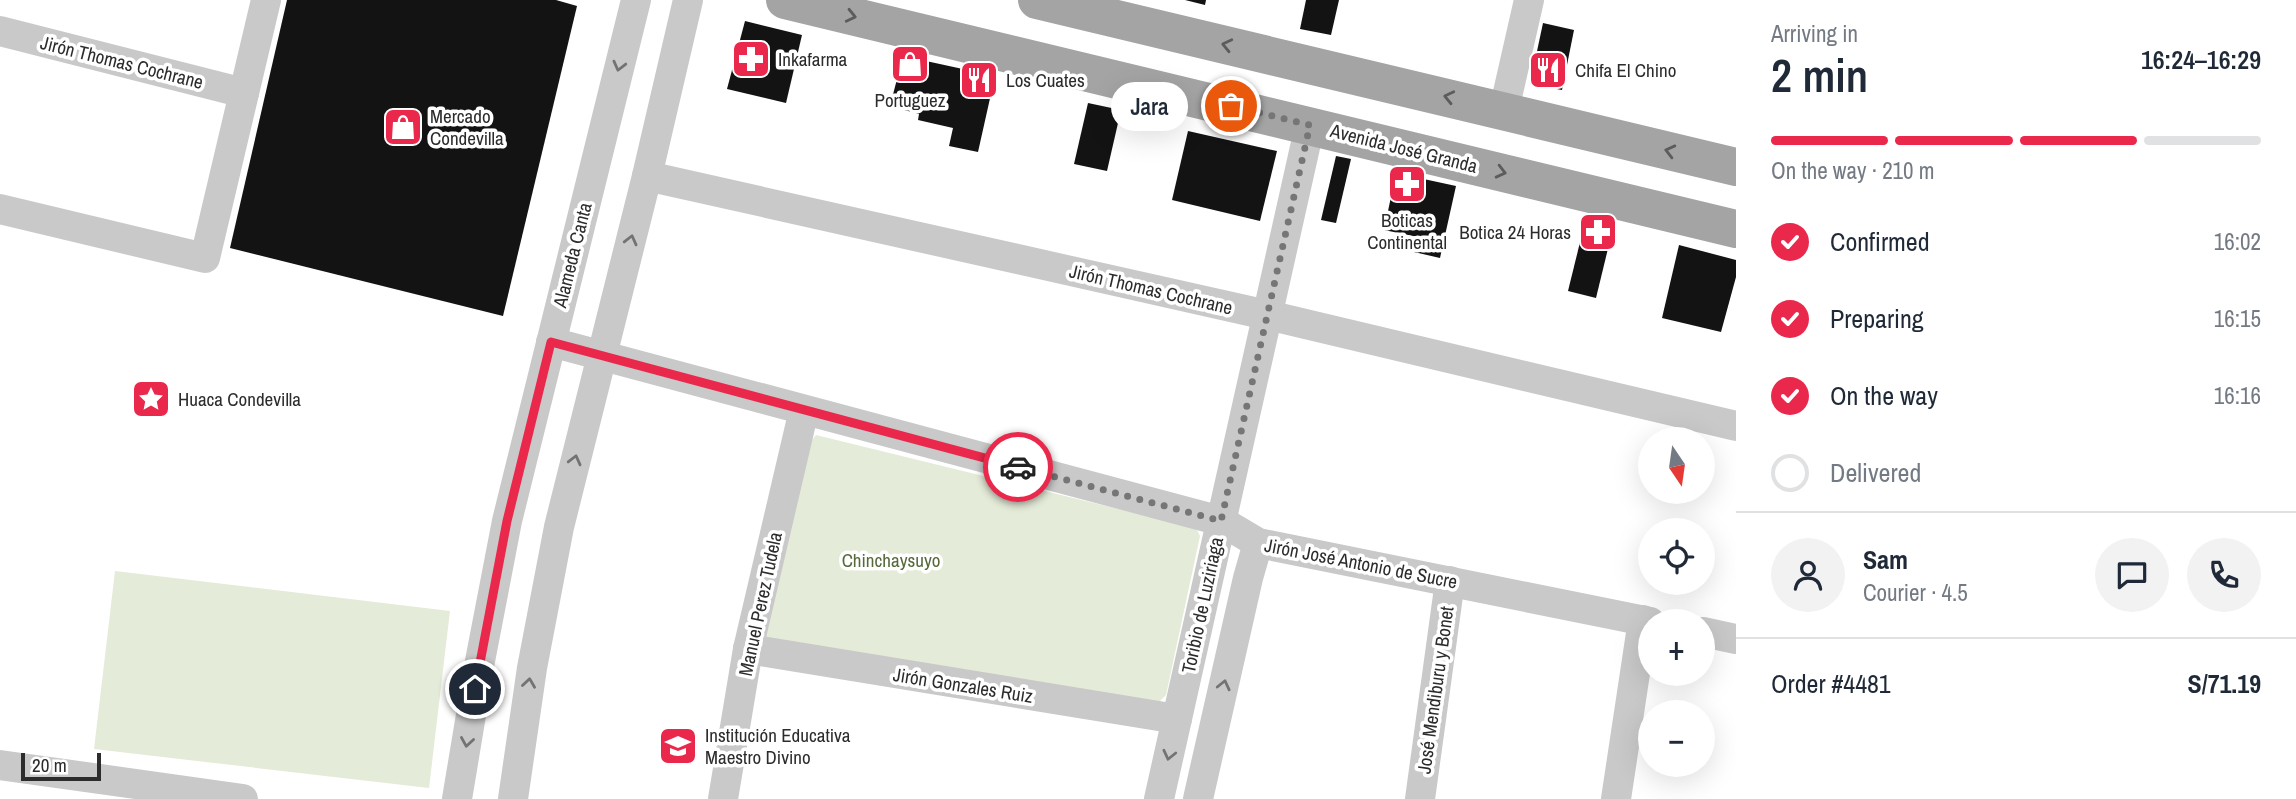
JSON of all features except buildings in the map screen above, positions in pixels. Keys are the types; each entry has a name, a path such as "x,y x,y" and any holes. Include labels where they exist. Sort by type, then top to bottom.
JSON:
{"main road":[{"name":"Avenida José Granda","path":"785,0 1736,229"},
{"path":"1037,0 1736,167"}],"street":[{"path":"0,209 205,258 266,0"},
{"name":"Alameda Canta","path":"457,799 507,521 636,0"},
{"path":"513,799 532,668 559,527 688,0"},
{"path":"1504,110 1529,0"},
{"name":"Jirón Thomas Cochrane","path":"0,31 244,93"},
{"name":"Toribio de Luziriaga","path":"1159,799 1310,125"},
{"name":"Jirón Thomas Cochrane","path":"647,176 1268,315 1736,426"},
{"name":"Jirón José Antonio de Sucre","path":"551,342 1221,521 1258,543 1638,619"},
{"name":"Manuel Perez Tudela","path":"723,799 748,649 804,410"},
{"name":"Toribio de Luziriaga","path":"1198,799 1258,543"},
{"name":"José Mendiburu y Bonet","path":"1420,799 1450,581"},
{"path":"1715,635 1736,639"},
{"name":"Jirón Gonzales Ruiz","path":"748,649 1177,719"},
{"path":"1616,799 1638,673"},
{"path":"0,765 59,786 243,799"}],"green space":[{"name":"Chinchaysuyo","path":"816,435 1196,528 1200,536 1166,695 1158,703 763,641 812,440"},
{"path":"115,571 450,611 429,788 94,749"}],"way so far":[{"path":"1018,467 1221,521 1310,125 1231,106"}],"place":[{"name":"Inkafarma","path":"751,59"},
{"name":"Portuguez","path":"910,64"},
{"name":"Chifa El Chino","path":"1548,70"},
{"name":"Los Cuates","path":"979,80"},
{"name":"Jara","path":"1231,106"},
{"name":"Mercado Condevilla","path":"403,127"},
{"name":"Boticas Continental","path":"1407,184"},
{"name":"Botica 24 Horas","path":"1598,232"},
{"name":"Huaca Condevilla","path":"151,399"},
{"name":"Institución Educativa Maestro Divino","path":"678,746"}],"route":[{"path":"475,689 507,521 551,342 1018,467"}]}
